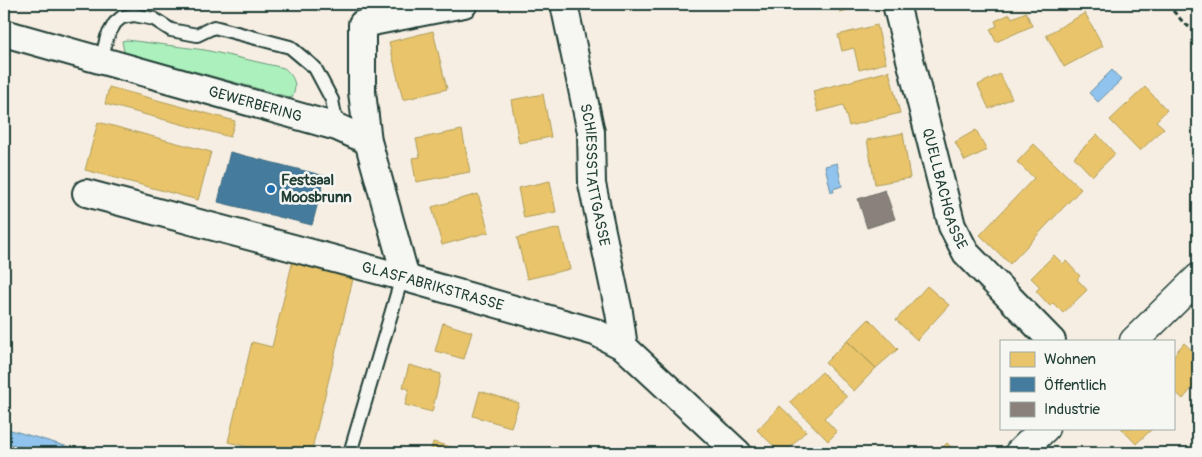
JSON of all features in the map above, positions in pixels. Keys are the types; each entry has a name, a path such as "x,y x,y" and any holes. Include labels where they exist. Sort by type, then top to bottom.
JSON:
{"main road":[{"path":"1135,340 1198,278"},
{"path":"1019,453 1043,430"}],"street":[{"path":"404,277 368,141 362,92 362,24 464,4"},
{"name":"SCHIESSSTATTGASSE","path":"564,4 591,132 592,184 619,312 624,347"},
{"name":"QUELLBACHGASSE","path":"896,4 952,226 966,253 1051,340"},
{"name":"GEWERBERING","path":"4,33 337,127 368,141"},
{"name":"GLASFABRIKSTRASSE","path":"86,193 404,277 595,332 624,347 738,453"}],"lane":[{"path":"101,61 107,37 115,23 122,17 134,15 154,19 172,30 180,32 197,35 214,27 290,47 315,68 332,100 337,127"},
{"path":"350,453 404,277"}],"path":[{"path":"1168,4 1184,23 1198,34"}],"green space":[{"path":"127,40 205,50 284,68 294,81 294,93 292,98 124,52 122,41"}],"water":[{"path":"1112,70 1121,80 1098,102 1089,93"},
{"path":"837,163 842,186 833,189 834,192 831,192 825,166"},
{"path":"4,428 89,453 41,453 4,442"}],"building: Wohnen":[{"path":"838,4 870,4 870,5 840,12"},
{"path":"1026,12 1032,26 996,42 990,29 997,26 995,21 1010,14 1012,18"},
{"path":"1085,13 1103,46 1064,67 1046,35"},
{"path":"877,25 886,63 859,70 854,48 842,51 838,35"},
{"path":"433,31 447,89 403,100 389,42"},
{"path":"889,71 900,113 849,126 843,105 818,112 813,91"},
{"path":"1000,74 1012,98 989,109 978,85"},
{"path":"109,87 235,121 230,137 105,104"},
{"path":"1145,87 1167,110 1156,121 1164,128 1140,151 1110,120"},
{"path":"543,94 551,137 519,143 511,100"},
{"path":"98,122 211,152 198,200 85,170"},
{"path":"462,130 470,172 416,182 412,158 420,157 416,139"},
{"path":"976,130 987,150 965,161 955,142"},
{"path":"903,133 910,178 875,184 867,140"},
{"path":"1097,134 1115,154 1092,176 1074,157"},
{"path":"1034,144 1081,189 1010,264 980,235 1034,178 1017,162"},
{"path":"550,181 556,212 524,218 518,188"},
{"path":"478,194 489,232 442,245 432,207"},
{"path":"560,228 570,269 527,279 517,238"},
{"path":"1054,255 1063,264 1066,261 1080,276 1077,279 1087,290 1063,313 1053,303 1050,306 1036,291 1040,287 1031,278"},
{"path":"293,260 354,275 311,453 272,453 228,442 252,342 272,347"},
{"path":"927,286 949,305 917,340 896,320"},
{"path":"869,319 898,349 876,368 847,341"},
{"path":"443,323 472,332 464,359 435,351"},
{"path":"847,341 876,368 854,391 825,363"},
{"path":"1184,343 1198,356 1198,381 1183,399 1174,391 1174,355"},
{"path":"409,365 441,374 432,412 405,405 409,389 403,387"},
{"path":"822,372 847,397 824,418 837,432 828,441 790,402"},
{"path":"480,391 519,403 511,427 473,416"},
{"path":"780,406 806,431 785,453 781,453 757,430"},
{"path":"1123,430 1151,430 1136,444"},
{"path":"433,442 472,453 430,453"},
{"path":"947,443 957,453 937,453"}],"building: Öffentlich":[{"name":"Festsaal Moosbrunn","path":"230,152 325,176 312,225 218,202"}],"building: Industrie":[{"path":"885,190 895,219 867,228 858,199"}],"place":[{"name":"Festsaal Moosbrunn","path":"271,189"}]}
